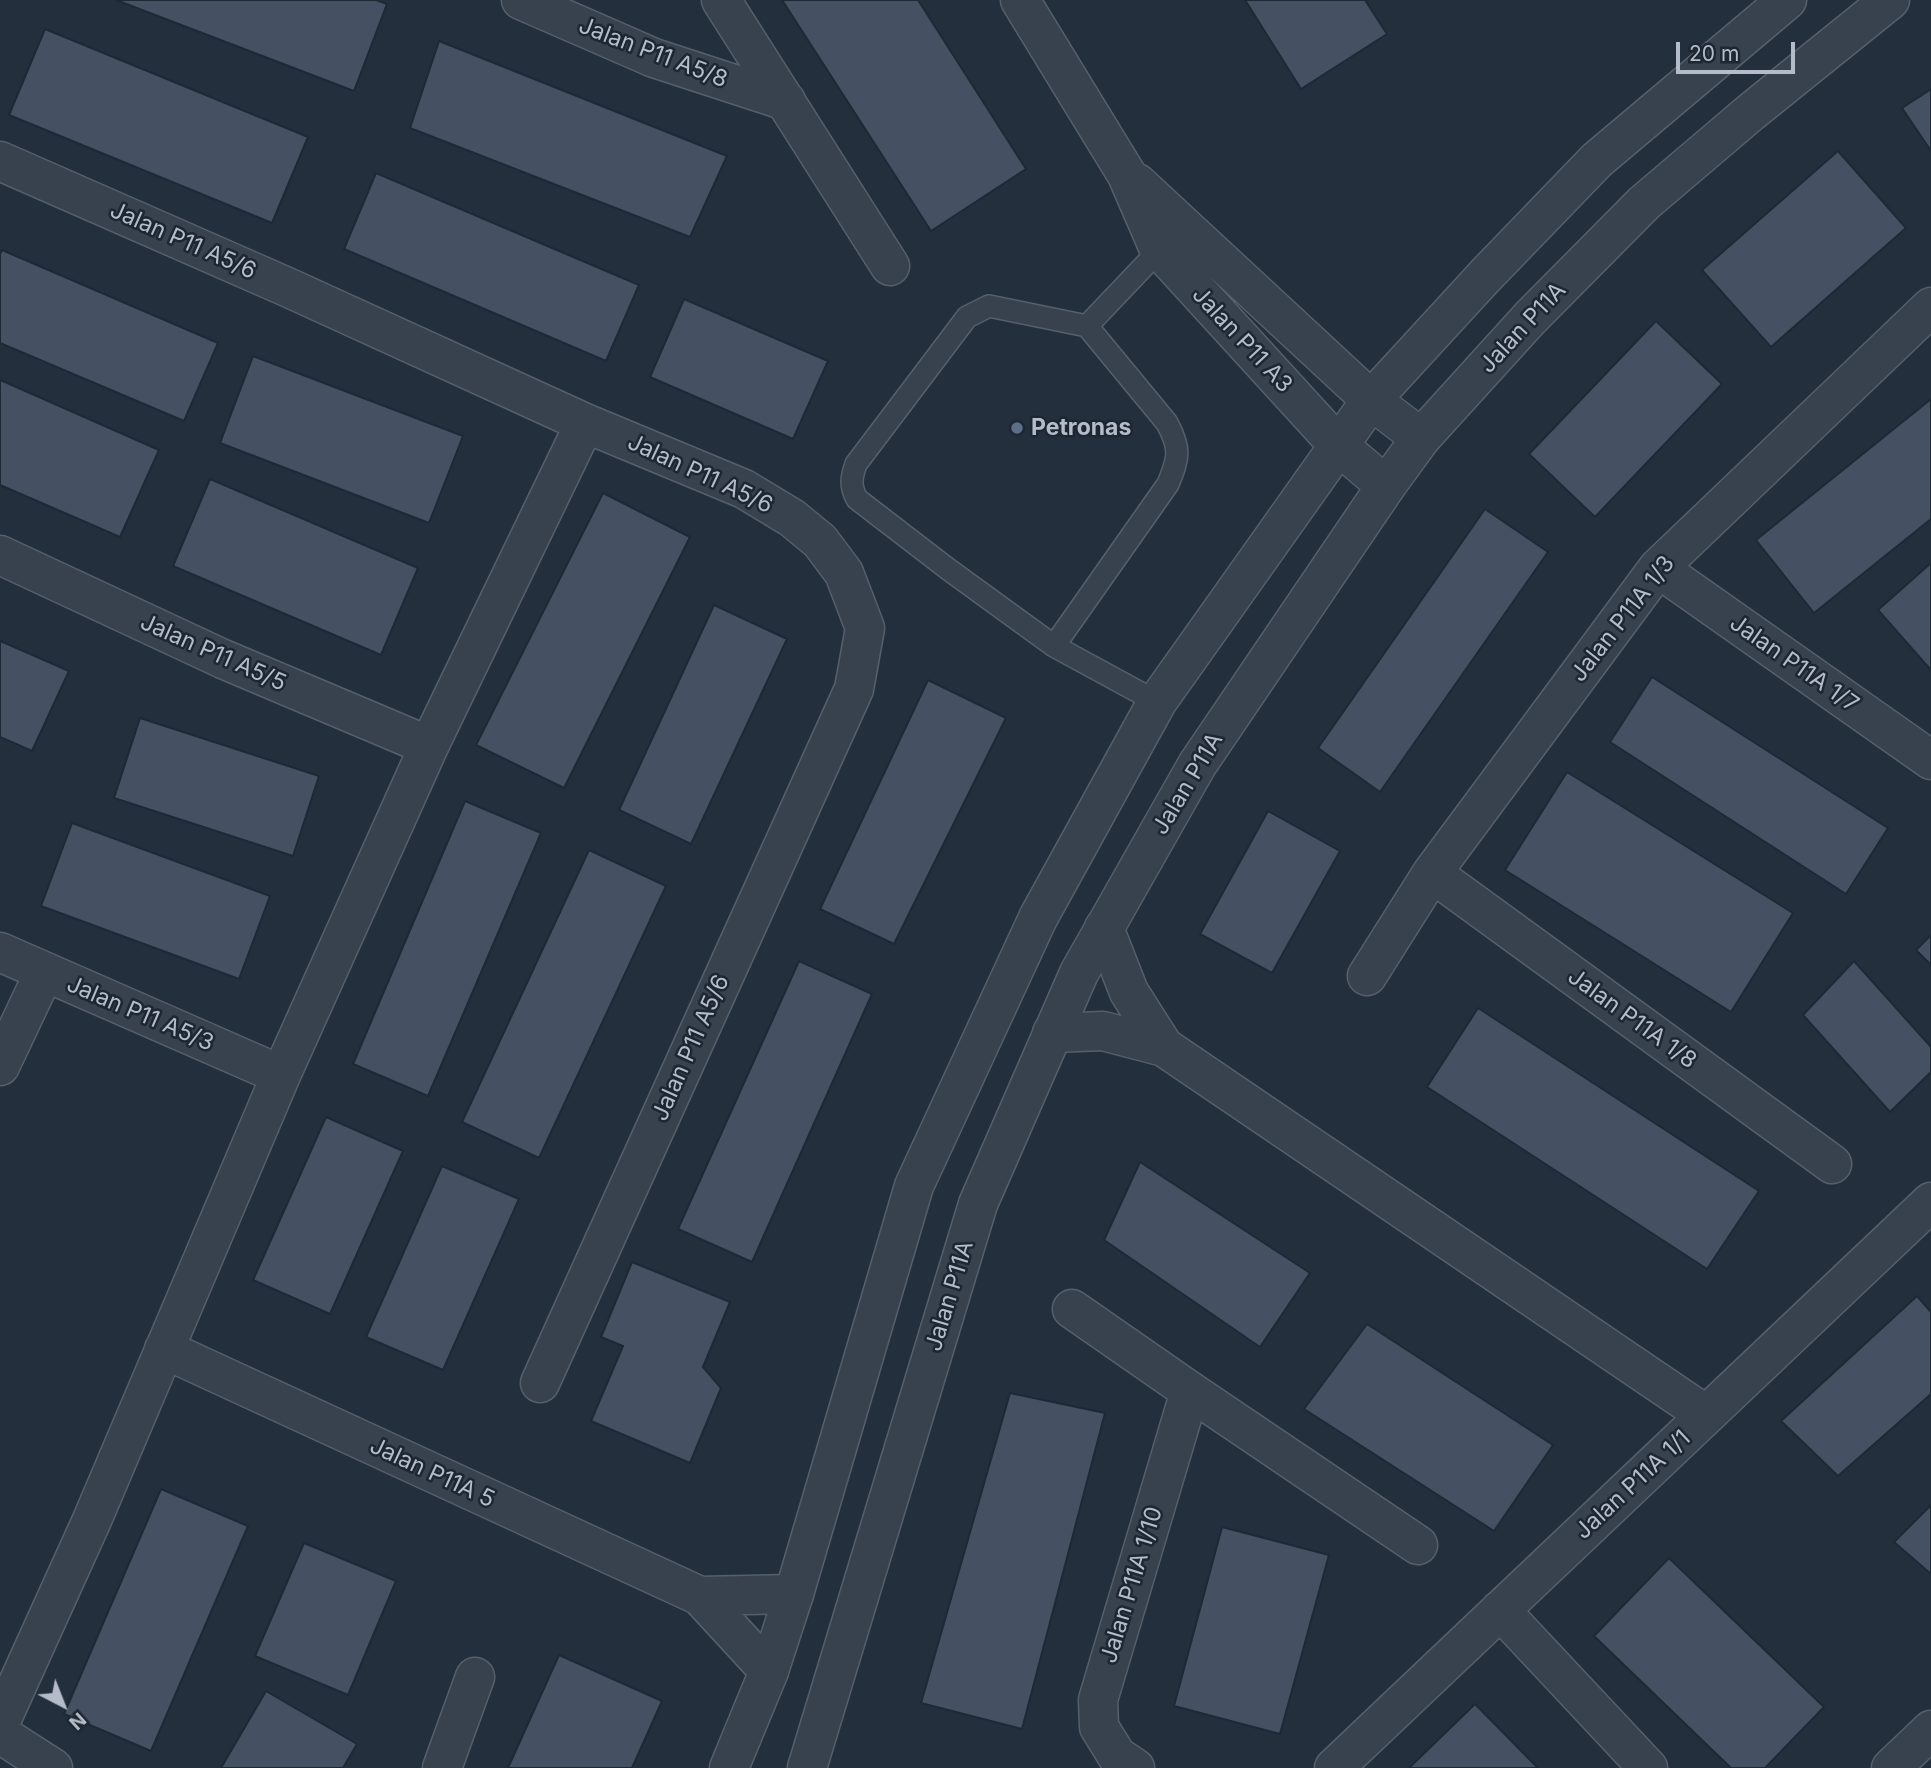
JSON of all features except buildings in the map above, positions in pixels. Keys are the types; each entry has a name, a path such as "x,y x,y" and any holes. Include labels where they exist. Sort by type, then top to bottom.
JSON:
{"street":[{"name":"Jalan P11 A5/8","path":"522,0 654,58 786,101"},
{"name":"Jalan P11 A5/8","path":"721,0 890,266"},
{"name":"Jalan P11 A3","path":"1020,0 1127,175 1172,238 1338,444 1386,486"},
{"path":"729,1768 769,1671 794,1594 914,1186 1038,918 1157,702 1371,400 1597,160 1787,0"},
{"name":"Jalan P11A","path":"807,1768 978,1203 1079,973 1197,765 1421,438 1531,318 1644,203 1890,0"},
{"name":"Jalan P11 A5/6","path":"0,161 287,286 585,423 744,489 792,518 820,541 844,573 864,628 854,689 540,1382"},
{"name":"Jalan P11 A3","path":"1172,238 1421,438"},
{"name":"Jalan P11A 1/3","path":"1367,976 1432,873 1658,568 1931,307"},
{"path":"0,1723 92,1520 281,1075 429,746 585,423"},
{"name":"Jalan P11 A5/5","path":"0,555 223,659 429,746"},
{"name":"Jalan P11A 1/7","path":"1658,568 1931,760"},
{"name":"Jalan P11A 1/8","path":"1432,873 1832,1164"},
{"path":"1104,928 1129,992 1164,1047"},
{"name":"Jalan P11 A5/3","path":"0,952 281,1075"},
{"path":"0,1066 44,972"},
{"path":"1052,1033 1103,1031 1164,1047 1706,1415"},
{"name":"Jalan P11A 1/1","path":"1334,1768 1931,1202"},
{"path":"1072,1309 1418,1545"},
{"name":"Jalan P11A 5","path":"164,1349 700,1596 769,1671"},
{"name":"Jalan P11A 1/10","path":"1135,1768 1118,1756 1098,1727 1098,1700 1190,1391"},
{"name":"Jalan P11A 5","path":"700,1596 794,1594"},
{"path":"1500,1610 1648,1768"},
{"path":"442,1768 475,1677"},
{"path":"1891,1768 1931,1730"},
{"path":"0,1734 53,1768"}],"lane":[{"path":"1087,326 1172,238"},
{"path":"1054,646 1168,484 1177,461 1176,441 1167,422 1087,326 989,306 967,317 856,464 851,488 857,499 1054,646 1157,702"}],"place":[{"name":"Petronas","path":"1017,428"}]}
